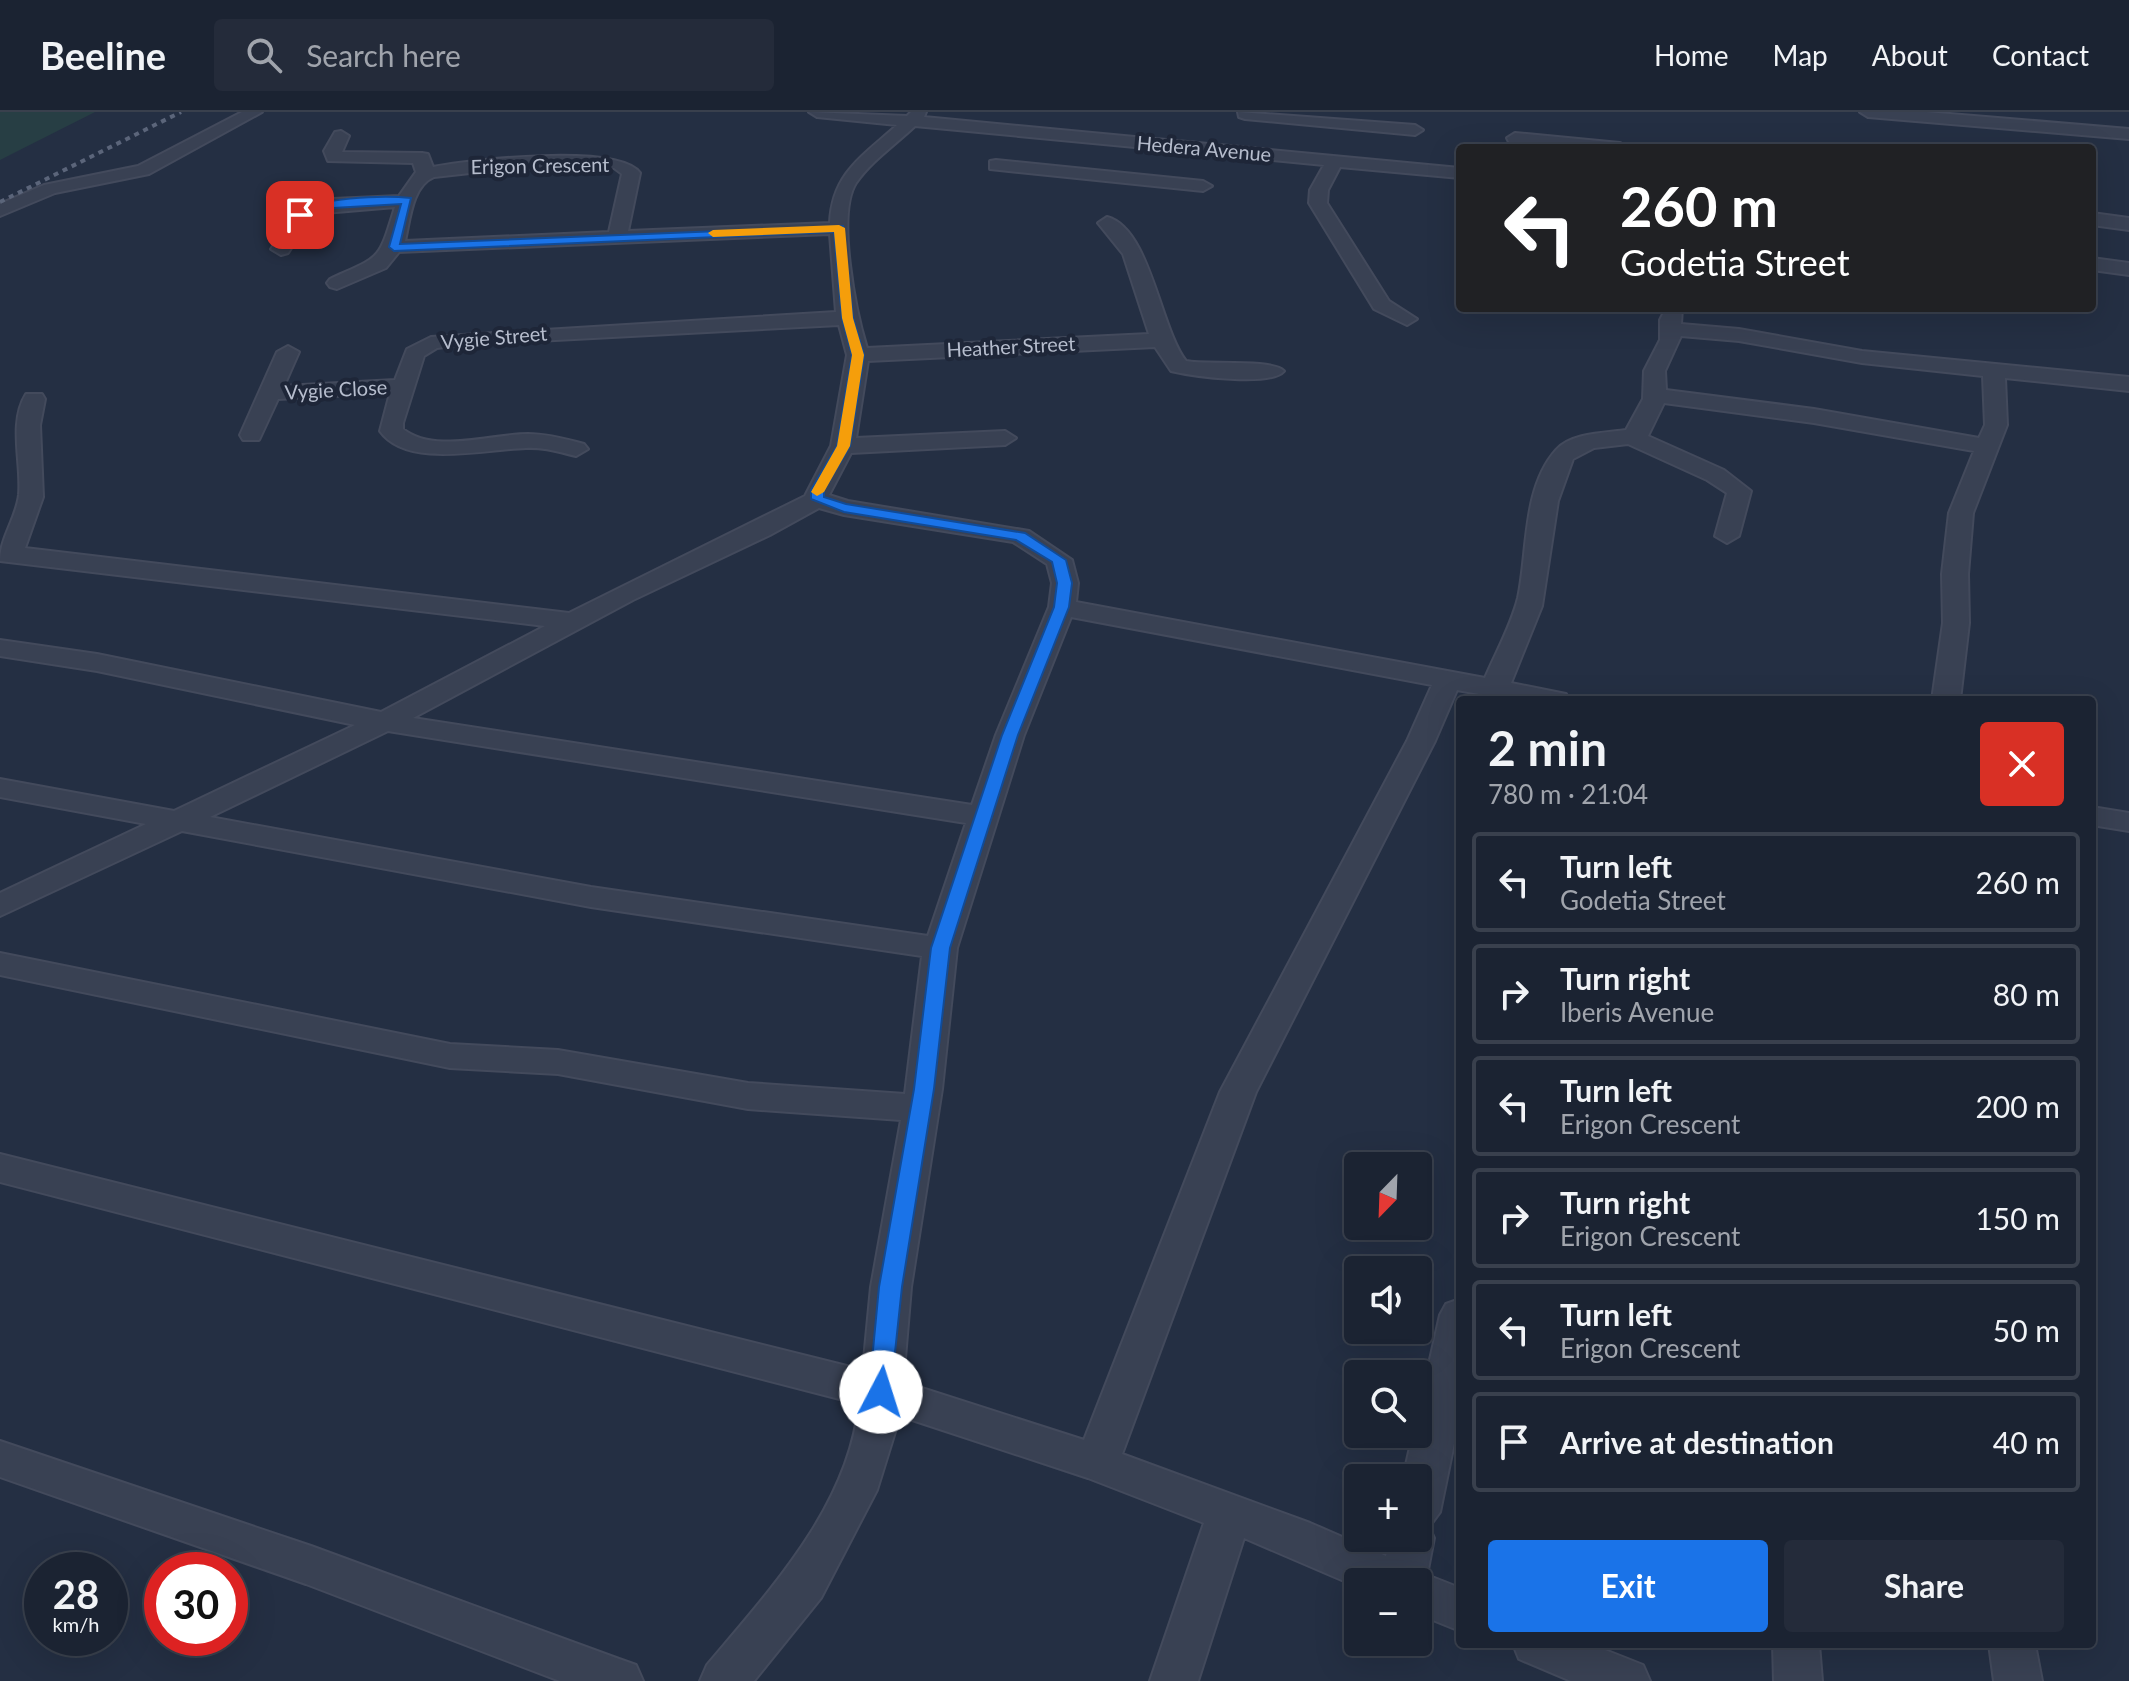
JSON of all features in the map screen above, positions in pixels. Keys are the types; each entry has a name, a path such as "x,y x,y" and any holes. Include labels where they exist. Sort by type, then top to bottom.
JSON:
{"street":[{"path":"0,211 50,189 143,170 254,112"},
{"name":"Hedera Avenue","path":"819,112 915,117 1103,140 1316,140 1415,130"},
{"path":"1036,133 1057,112"},
{"path":"1868,112 2129,134"},
{"name":"Hedera Avenue","path":"1245,114 1316,140 1334,162 1456,173"},
{"path":"817,499 817,490 843,446 858,355 847,318 839,228 840,198 849,179 915,117"},
{"name":"Erigon Crescent","path":"341,136 333,151 333,156 340,159 585,162 623,166 631,173 617,237"},
{"path":"1515,138 1577,144"},
{"name":"Hedera Avenue","path":"1077,173 1103,140"},
{"path":"337,283 379,264 394,247 407,201 429,159"},
{"path":"1334,162 1319,190 1318,203 1381,305 1407,319"},
{"name":"Hedera Avenue","path":"996,165 1203,186"},
{"path":"281,249 306,210 333,204 407,201"},
{"path":"2096,220 2129,224"},
{"path":"1107,223 1127,240 1172,360 1187,369 1273,371"},
{"path":"394,247 839,228"},
{"path":"2096,265 2129,269"},
{"name":"Vygie Street","path":"576,449 528,441 438,446 406,442 391,431 414,353 445,340 847,318"},
{"path":"1727,536 1739,491 1726,479 1652,450 1636,436 1635,429 1656,395 1656,367 1669,346 1674,319 1994,372 2129,384"},
{"name":"Heather Street","path":"858,355 1163,340"},
{"name":"Vygie Close","path":"251,435 288,352"},
{"path":"1947,696 1956,623 1955,574 1961,513 1996,425 1994,372"},
{"name":"Vygie Close","path":"270,393 402,386"},
{"path":"1656,395 1814,416 1987,446"},
{"path":"34,399 29,425 31,497 6,554 573,621"},
{"path":"1495,688 1531,599 1533,561 1556,467 1567,452 1591,443 1636,436"},
{"path":"843,446 1005,438"},
{"path":"0,906 384,722 573,621 817,499 844,508 1020,536 1059,560 1065,583 1062,607 1010,735 940,948 891,1287 878,1428 855,1490 805,1583 724,1681"},
{"path":"1062,607 1536,696"},
{"path":"0,648 145,670 384,722 672,771 982,816"},
{"path":"1097,1463 1238,1092 1421,741 1448,679"},
{"path":"0,788 591,897 940,948"},
{"path":"2096,817 2129,822"},
{"path":"0,964 450,1056 558,1062 748,1096 919,1108"},
{"path":"0,1168 881,1392 1097,1463 1230,1513 1362,1568"},
{"path":"1428,1464 1456,1334"},
{"path":"0,1459 311,1566 619,1681"},
{"path":"1174,1681 1230,1513"},
{"path":"1432,1598 1456,1608"},
{"path":"1546,1648 1626,1681"},
{"path":"1796,1648 1798,1681"},
{"path":"2013,1648 2018,1681"}],"green space":[{"path":"0,112 95,112 0,160"}],"railway":[{"path":"0,202 181,112"}],"slow traffic":[{"path":"713,233 839,228 847,318 858,355 843,446 817,492"}],"route":[{"path":"300,215 318,206 333,204 407,201 394,247 839,228 847,318 858,355 843,446 817,490 817,499 844,508 1020,536 1043,547 1059,560 1065,583 1062,607 1010,735 940,948 924,1089 916,1121 909,1186 891,1287 881,1392"}]}
